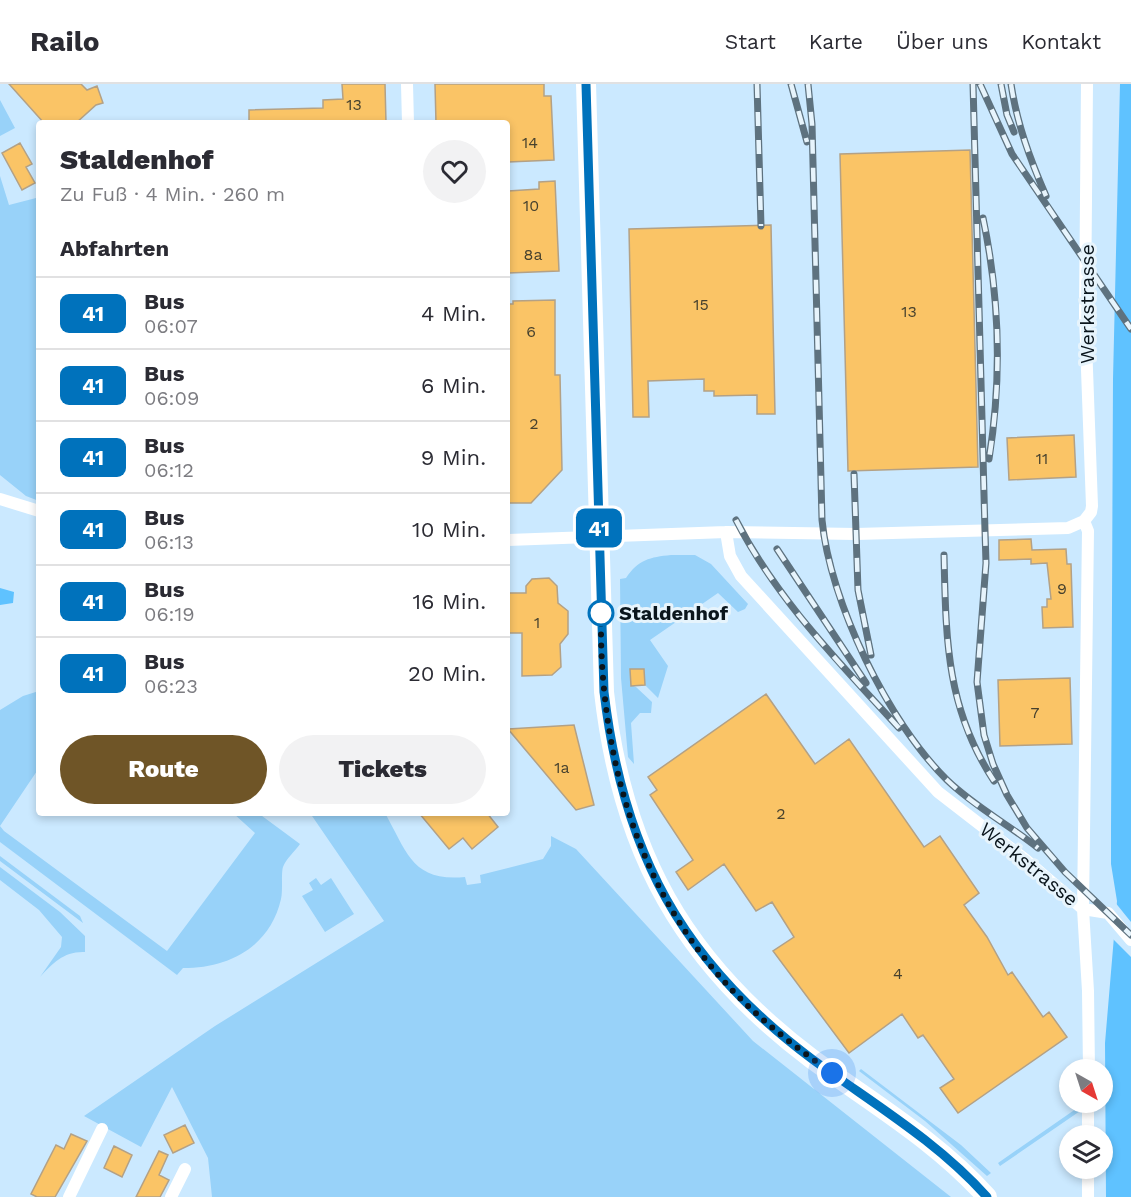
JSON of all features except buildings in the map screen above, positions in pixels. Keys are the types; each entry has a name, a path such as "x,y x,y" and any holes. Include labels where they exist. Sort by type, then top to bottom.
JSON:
{"main road":[{"path":"586,84 602,651 607,718 623,798 632,826 668,904 703,956 751,1009 792,1043 928,1142 987,1197"}],"street":[{"path":"407,84 408,120"},
{"name":"Werkstrasse","path":"1083,909 1088,555 1088,528 1084,521 1091,512 1092,506 1085,315 1087,84"},
{"path":"0,499 36,510"},
{"path":"510,540 726,532 856,534 985,531 1073,527 1084,521"},
{"name":"Werkstrasse","path":"726,532 730,556 741,576 938,792 1026,860 1083,909"},
{"path":"1089,1059 1083,909 1104,911 1131,939"},
{"path":"69,1197 102,1129"},
{"path":"171,1197 185,1169"},
{"path":"1088,1179 1088,1197"}],"shaded area":[{"path":"1120,84 1131,84 1131,1197 1106,1197 1106,1179 1113,1179 1113,1125 1106,1125 1105,1113 1113,1113 1113,1059 1105,1059 1105,1043 1117,901 1111,864 1113,379"},
{"path":"0,100 15,128 0,136"},
{"path":"0,176 9,205 36,198 36,500 26,496 0,475"},
{"path":"671,555 695,555 711,564 748,604 745,609 738,612 718,593 650,640 668,666 658,698 645,685 644,669 630,669 631,685 652,702 651,713 640,713 631,723 634,764 628,757 621,678 620,579 626,578 645,560"},
{"path":"0,588 14,592 13,603 0,605"},
{"path":"36,692 36,772 0,826 0,710 23,696"},
{"path":"236,816 262,816 300,844 283,867 282,895 276,916 268,930 257,942 245,952 231,959 200,967 183,968 177,975 0,842 0,826 167,951 255,833"},
{"path":"312,816 387,816 413,862 433,875 465,877 467,885 481,883 480,875 543,859 551,846 551,836 576,849 753,1041 951,1197 212,1197 208,1158 172,1087 141,1147 84,1116 215,1026 384,921"},
{"path":"0,856 80,916 83,923 0,861"},
{"path":"0,867 60,912 85,936 85,952 65,956 40,977 61,947 62,937 39,910 0,880"},
{"path":"316,878 321,885 331,878 354,914 325,932 302,896 313,890 309,883"},
{"path":"861,1069 961,1145 991,1173 987,1176 925,1121 859,1071"},
{"path":"1070,1113 1077,1113 1000,1166 998,1163"}],"pier":[{"path":"1114,901 1131,922 1131,957 1113,939"}],"railway":[{"path":"757,84 761,226"},
{"path":"791,84 807,142"},
{"path":"808,84 812,124 822,520 827,552 837,587 865,659 884,694 925,756 958,790 1038,848"},
{"path":"973,84 986,563 977,682 984,735 993,764 1007,795 1027,828 1065,872 1131,935"},
{"path":"980,84 1012,154 1131,329"},
{"path":"1001,84 1007,115 1014,132"},
{"path":"1011,84 1025,141 1046,196"},
{"path":"983,218 993,278 997,339 996,399 989,459"},
{"path":"854,474 858,590 871,655"},
{"path":"736,520 752,549 790,604 899,728"},
{"path":"777,549 866,683"},
{"path":"944,555 948,644 958,700 966,727 994,781"}],"bus line":[{"name":"41","path":"586,84 604,692 614,756 632,826 653,876 674,914 703,956 734,992 792,1043 928,1142 987,1197"}],"place":[{"name":"Staldenhof","path":"601,613"}],"route":[{"path":"601,613 604,692 614,756 632,826 653,876 690,938 734,992 792,1043 832,1073"}]}
